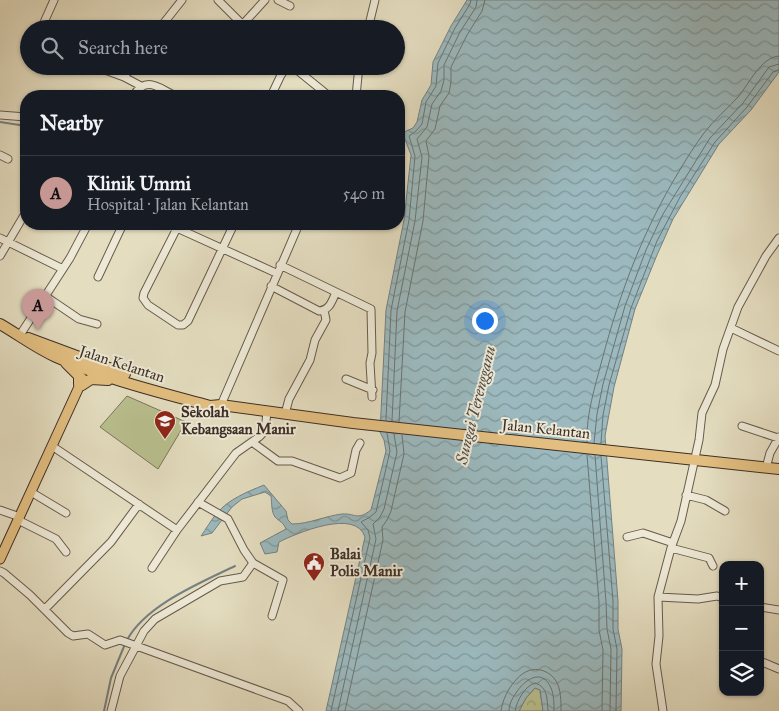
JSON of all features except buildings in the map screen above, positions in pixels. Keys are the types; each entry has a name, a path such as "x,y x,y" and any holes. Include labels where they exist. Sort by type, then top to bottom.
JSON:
{"highway":[{"name":"Jalan Kelantan","path":"0,324 20,335 143,387 210,406 221,405"},
{"name":"Jalan Kelantan","path":"20,335 39,349 58,358 89,365 221,405 353,423 779,469"},
{"path":"58,358 77,374 80,385 96,378 143,387"}],"main road":[{"path":"0,559 89,365"}],"street":[{"path":"44,20 54,0"},
{"path":"166,20 182,0"},
{"path":"218,0 238,20"},
{"path":"250,20 265,0"},
{"path":"278,0 290,6"},
{"path":"370,20 375,0"},
{"path":"119,75 140,88 148,84 163,90"},
{"path":"274,90 281,75"},
{"path":"302,75 321,90"},
{"path":"357,90 358,75"},
{"path":"0,115 20,117"},
{"path":"0,155 8,159"},
{"path":"0,256 20,222"},
{"path":"20,335 70,258 85,230"},
{"path":"98,277 120,230"},
{"path":"176,230 143,298 148,305 178,324 188,321 231,230"},
{"path":"181,230 276,273"},
{"path":"221,405 276,273 296,230"},
{"path":"0,238 63,269"},
{"path":"663,711 656,664 659,636 658,597 681,521 699,440 702,413 715,384 723,349 741,300 766,256 779,238"},
{"path":"280,264 368,307 372,312 372,353 370,363 372,393 346,379"},
{"path":"271,286 319,311 329,308 336,292"},
{"path":"45,296 79,319 97,324"},
{"path":"285,414 289,399 310,360 314,340 326,320 324,310"},
{"path":"731,328 779,351"},
{"path":"152,568 177,530 236,453 265,431 267,412"},
{"path":"742,426 778,438 770,453 766,468"},
{"path":"252,442 278,461 292,461 340,478 351,473 356,450 360,443"},
{"path":"52,446 177,530"},
{"path":"30,492 66,513"},
{"path":"686,496 706,500 725,511"},
{"path":"198,502 228,519 253,563 282,580 272,616"},
{"path":"45,609 111,542 139,504"},
{"path":"0,510 19,518 56,539 66,552"},
{"path":"627,537 643,533 672,546 709,558 713,566"},
{"path":"111,711 120,676 134,645 144,631 161,614 220,581 243,577 253,563"},
{"path":"0,571 11,578 73,636 88,634 105,645 120,640 288,701 294,704 299,711"},
{"path":"658,597 698,599 719,597"},
{"path":"764,608 779,610"},
{"path":"764,663 779,669"}],"green space":[{"path":"127,396 186,422 158,469 100,427"},
{"path":"535,688 540,690 543,711 519,711 526,698"}],"water":[{"name":"Sungai Terengganu","path":"467,0 779,0 779,72 751,110 719,144 673,219 635,309 614,387 605,436 618,601 618,629 622,649 621,711 543,711 540,690 535,688 526,698 519,711 326,711 365,537 359,529 350,524 325,525 299,533 279,542 277,552 265,554 260,543 286,529 275,517 272,510 271,496 265,492 242,499 232,507 212,533 201,536 222,508 239,496 264,485 286,511 288,520 292,524 305,523 342,514 359,516 371,510 386,451 380,432 386,310 402,230 405,230 405,211 411,155 405,139 405,132 413,128 417,122 422,100 431,85 433,62 451,26"}],"waterway":[{"path":"0,122 20,125"},
{"path":"127,640 136,627 160,606 175,596 235,566"},
{"path":"104,711 111,678 125,644"}],"place":[{"name":"Klinik Ummi","path":"38,330"},
{"name":"Sekolah Kebangsaan Manir","path":"165,440"},
{"name":"Balai Polis Manir","path":"314,582"}]}
